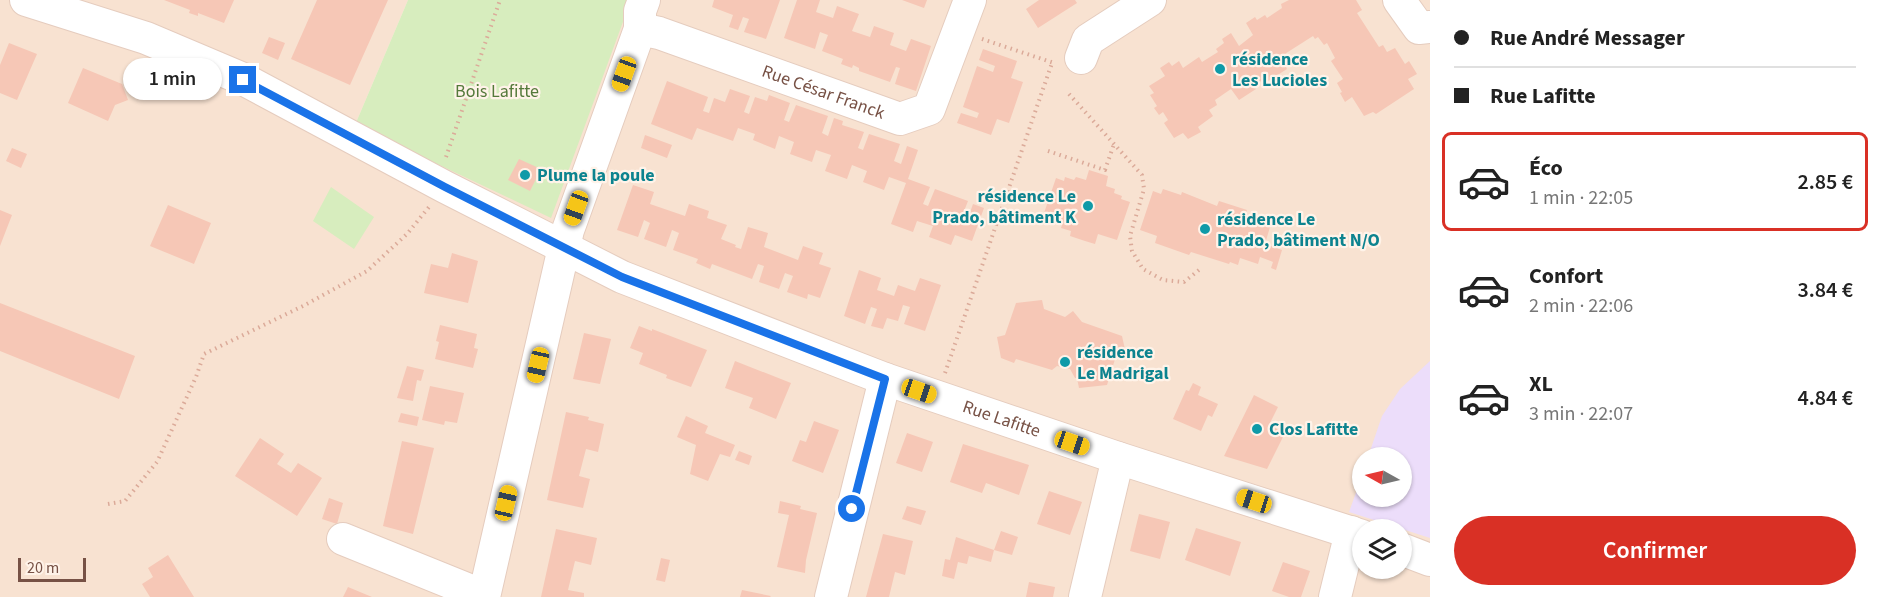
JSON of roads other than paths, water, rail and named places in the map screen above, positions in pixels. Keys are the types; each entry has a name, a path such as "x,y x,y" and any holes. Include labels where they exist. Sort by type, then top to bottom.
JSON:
{"street":[{"name":"Rue Lafitte","path":"27,0 129,32 187,54 243,80 441,185 622,277 885,379 1118,458 1352,533"},
{"name":"Rue César Franck","path":"642,15 659,33 900,119 929,109 970,0"},
{"path":"1067,61 1088,40 1150,0"},
{"path":"1399,0 1419,28 1430,27"},
{"path":"343,539 484,596 568,230 642,15"},
{"path":"831,597 885,379"},
{"path":"1086,597 1118,458"},
{"path":"1335,597 1352,546"},
{"path":"1412,553 1430,560"}],"place":[{"name":"résidence Les Lucioles","path":"1220,69"},
{"name":"Plume la poule","path":"525,175"},
{"name":"résidence Le Prado, bâtiment K","path":"1088,206"},
{"name":"résidence Le Prado, bâtiment N/O","path":"1205,229"},
{"name":"résidence Le Madrigal","path":"1065,362"},
{"name":"Clos Lafitte","path":"1257,429"}],"park label":[{"name":"Bois Lafitte","path":"497,91"}]}
